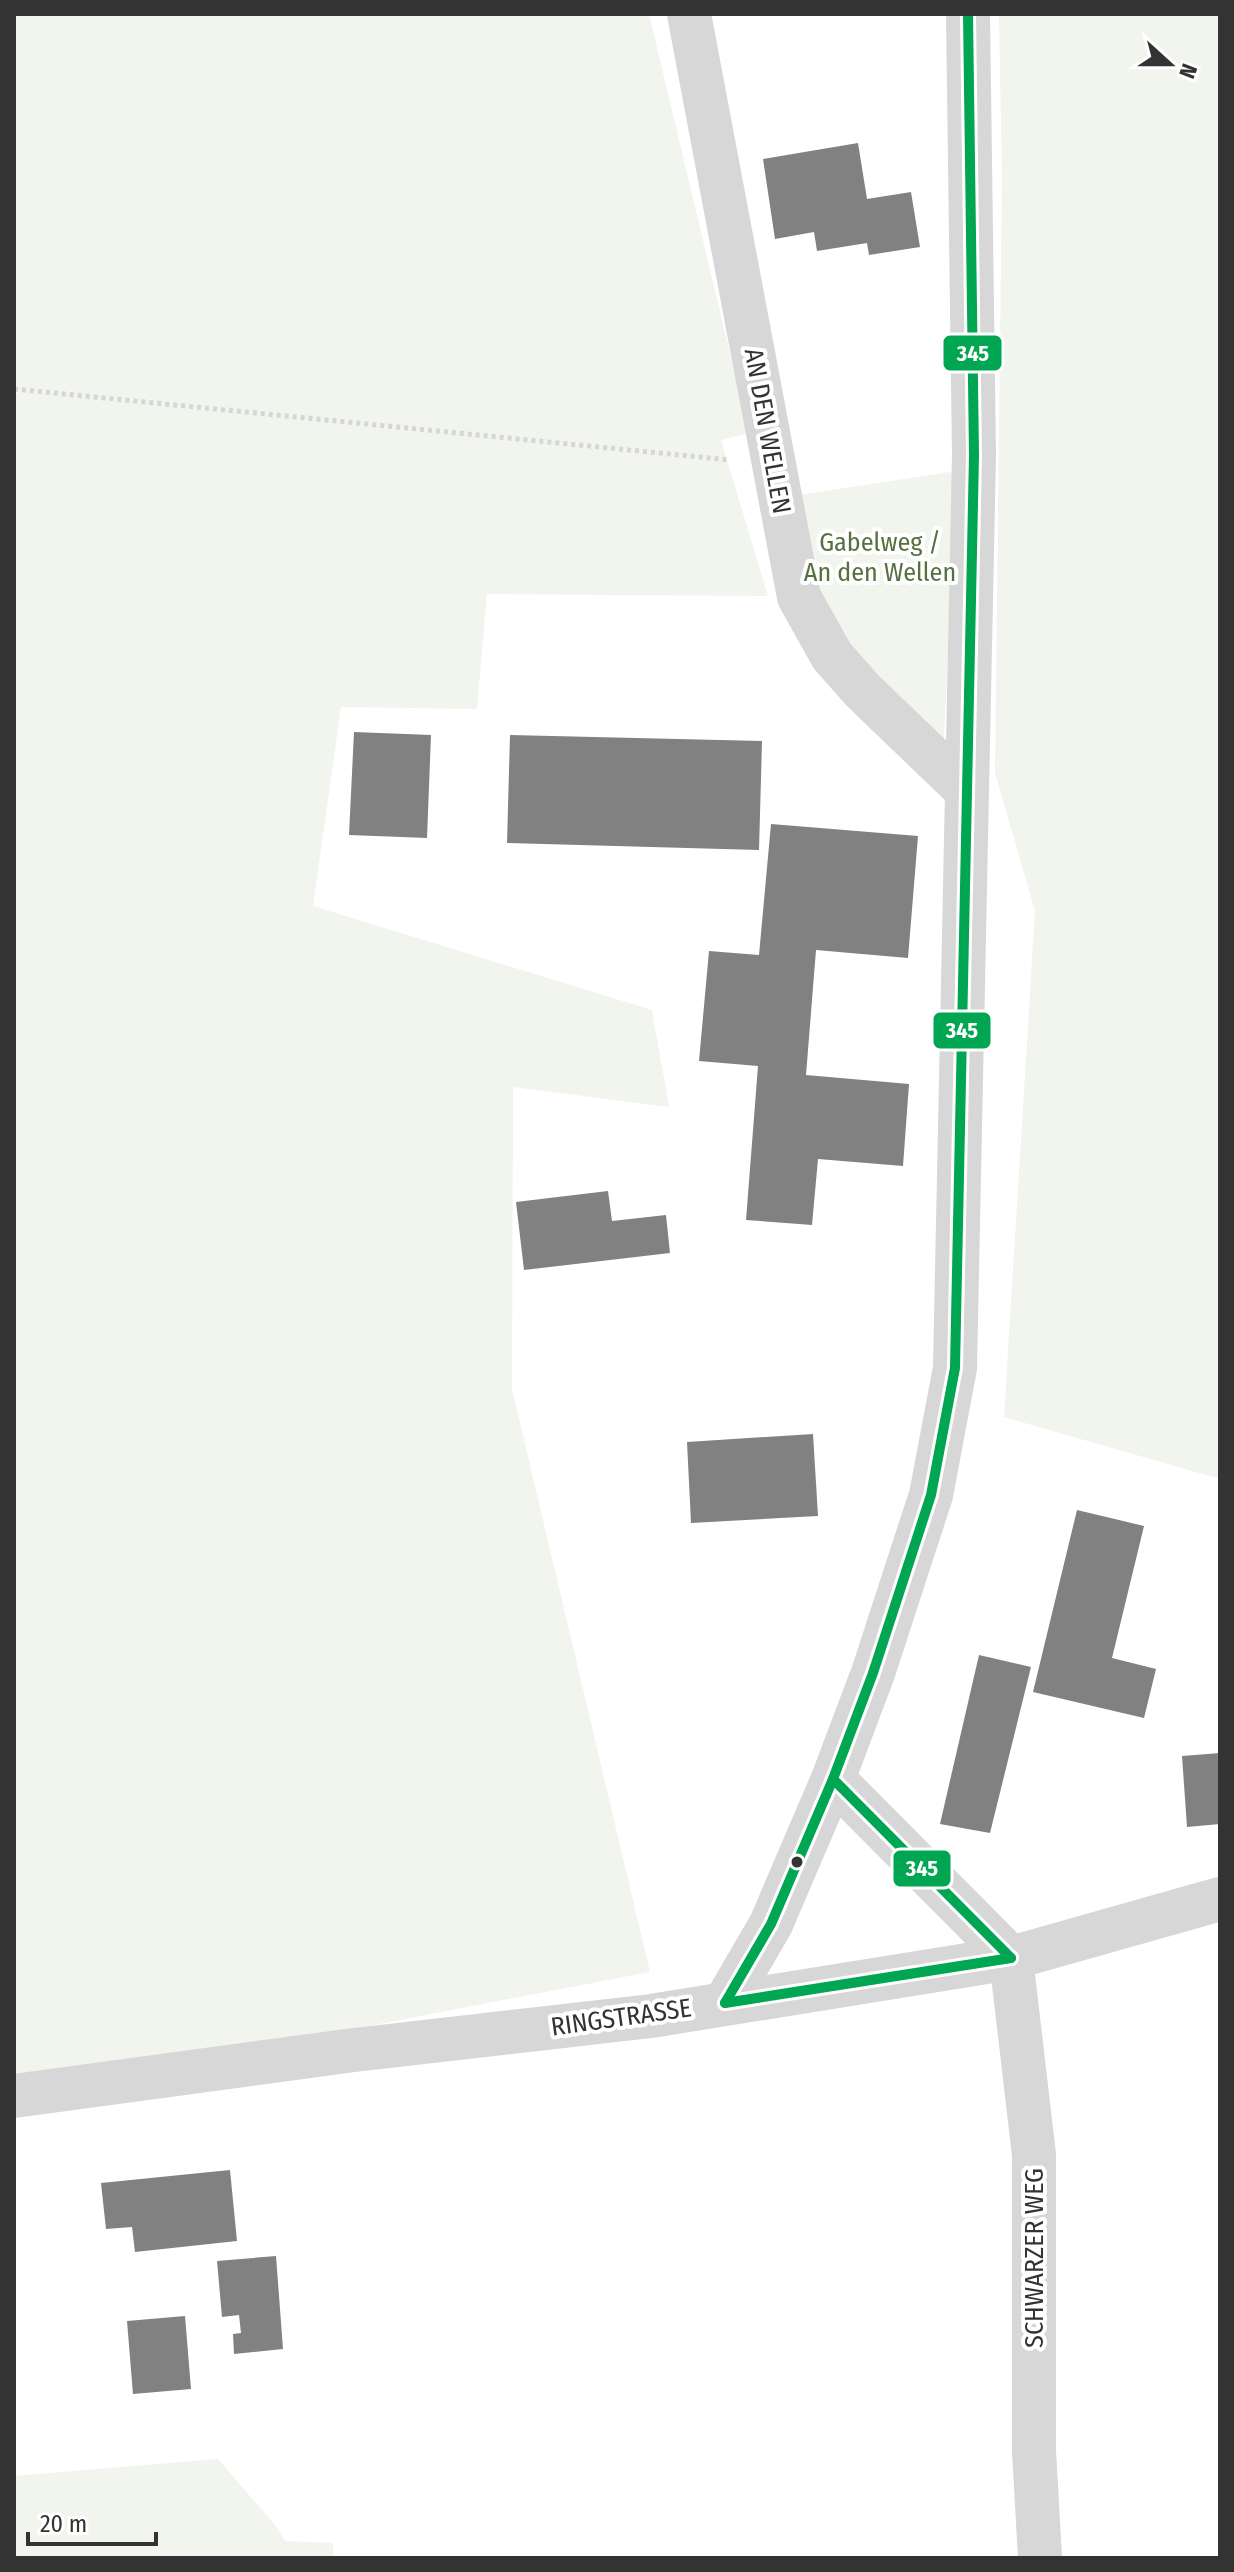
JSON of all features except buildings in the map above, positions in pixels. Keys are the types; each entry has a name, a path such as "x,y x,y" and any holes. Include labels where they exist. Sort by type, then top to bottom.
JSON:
{"street":[{"name":"AN DEN WELLEN","path":"689,14 695,32 799,597 832,656 863,691 965,789"},
{"path":"725,2003 771,1924 833,1779 873,1673 931,1495 955,1368 974,455 968,14"},
{"path":"833,1779 1011,1958"},
{"name":"RINGSTRASSE","path":"14,2096 354,2050 651,2016 1011,1958 1220,1899"},
{"name":"SCHWARZER WEG","path":"1011,1958 1034,2155 1034,2451 1040,2558"}],"path":[{"path":"14,389 775,465"}],"green space":[{"path":"14,14 649,14 749,433 721,440 768,596 487,594 477,709 341,707 313,906 652,1010 669,1107 513,1087 512,1389 650,1972 14,2094"},
{"path":"999,14 1220,14 1220,1479 1004,1417 1035,911 995,773 1002,177"},
{"name":"Gabelweg / An den Wellen","path":"957,471 943,756 844,664 815,599 792,496"},
{"path":"218,2459 276,2526 285,2541 333,2543 333,2558 14,2558 14,2476"}],"transit line":[{"name":"345","path":"725,2003 771,1924 833,1779 873,1673 931,1495 955,1368 974,455 968,14"},
{"name":"345","path":"833,1779 1011,1958"},
{"name":"345","path":"725,2003 1011,1958"}]}
